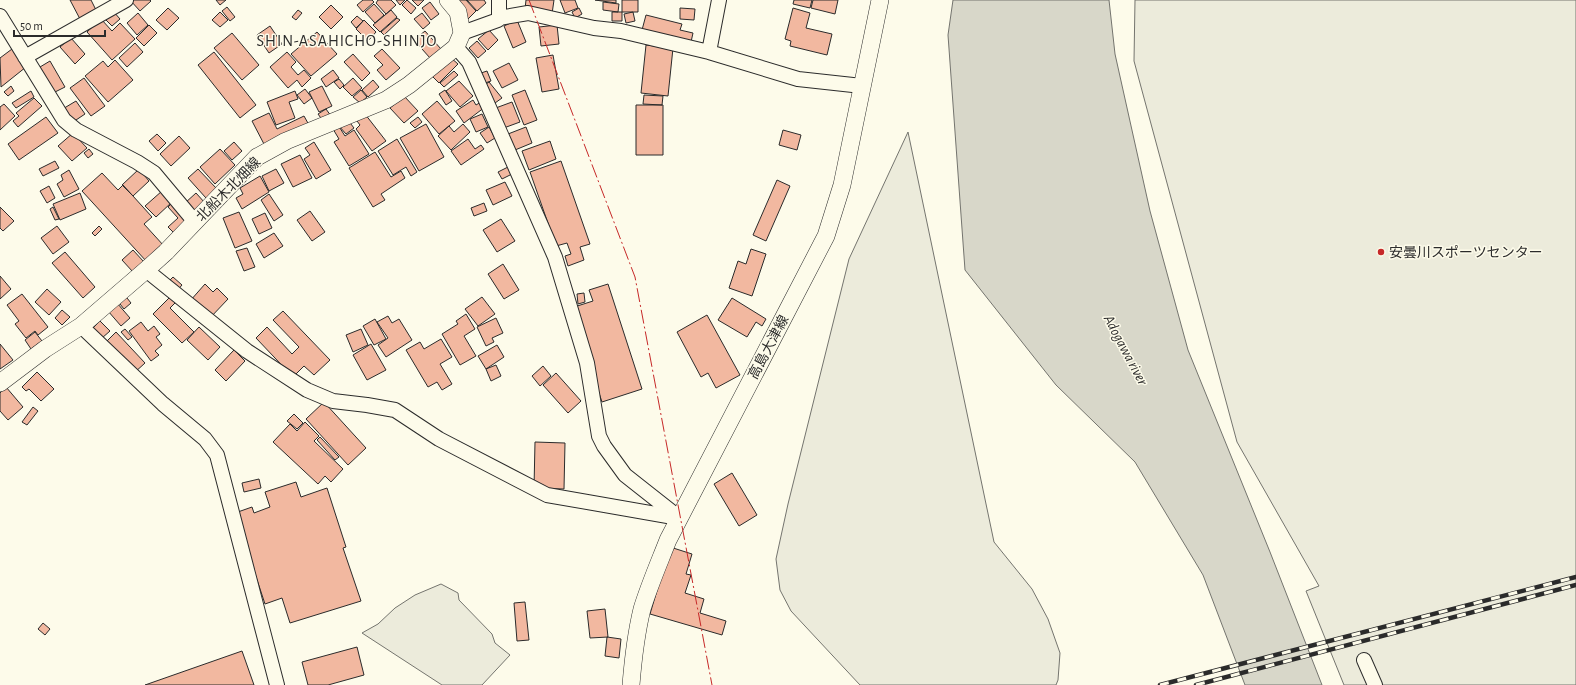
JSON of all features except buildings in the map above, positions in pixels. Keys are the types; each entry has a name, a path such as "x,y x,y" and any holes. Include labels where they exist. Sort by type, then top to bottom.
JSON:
{"main road":[{"path":"448,0 458,12 459,40"},
{"name":"高島大津線","path":"632,685 634,651 642,610 653,576 668,540 826,236 842,185 880,0"},
{"name":"北船木北畑線","path":"0,383 45,349 81,326 146,270 166,252 257,157 286,141 386,100 409,85 459,40"}],"street":[{"path":"25,57 126,0"},
{"path":"499,0 499,18"},
{"path":"709,52 719,0"},
{"path":"679,518 625,475 604,446 600,436 587,363 555,257 459,40 498,20 499,18 528,13 709,52 798,79 862,86"},
{"path":"0,16 64,120 76,130 137,162 154,173 194,222"},
{"path":"146,270 247,350 307,390 333,401 395,410 440,439 547,495 679,518"},
{"path":"81,326 140,383 205,439 217,455 278,685"},
{"path":"1364,660 1375,685"}],"shaded area":[{"name":"安曇川スポーツセンター","path":"1135,0 1576,0 1576,685 1344,685 1306,591 1319,586 1237,442 1134,61"},
{"path":"908,132 994,542 1032,589 1048,619 1060,653 1058,680 1056,685 860,685 791,611 780,590 776,559 788,504 849,259"},
{"path":"441,584 458,593 459,600 492,634 495,643 510,655 482,685 442,685 362,633 378,624 395,608 415,595"}],"water":[{"name":"Adogawa river","path":"953,0 1109,0 1115,54 1150,211 1188,350 1322,685 1245,685 1203,575 1135,462 1056,385 965,270 948,35"}],"railway":[{"path":"1160,685 1576,577"},
{"path":"1196,685 1576,585"}],"power":[{"path":"529,0 635,277 712,685"}],"place":[{"name":"安曇川スポーツセンター","path":"1381,252"}],"district":[{"name":"SHIN-ASAHICHO-SHINJO","path":"347,40"}]}
